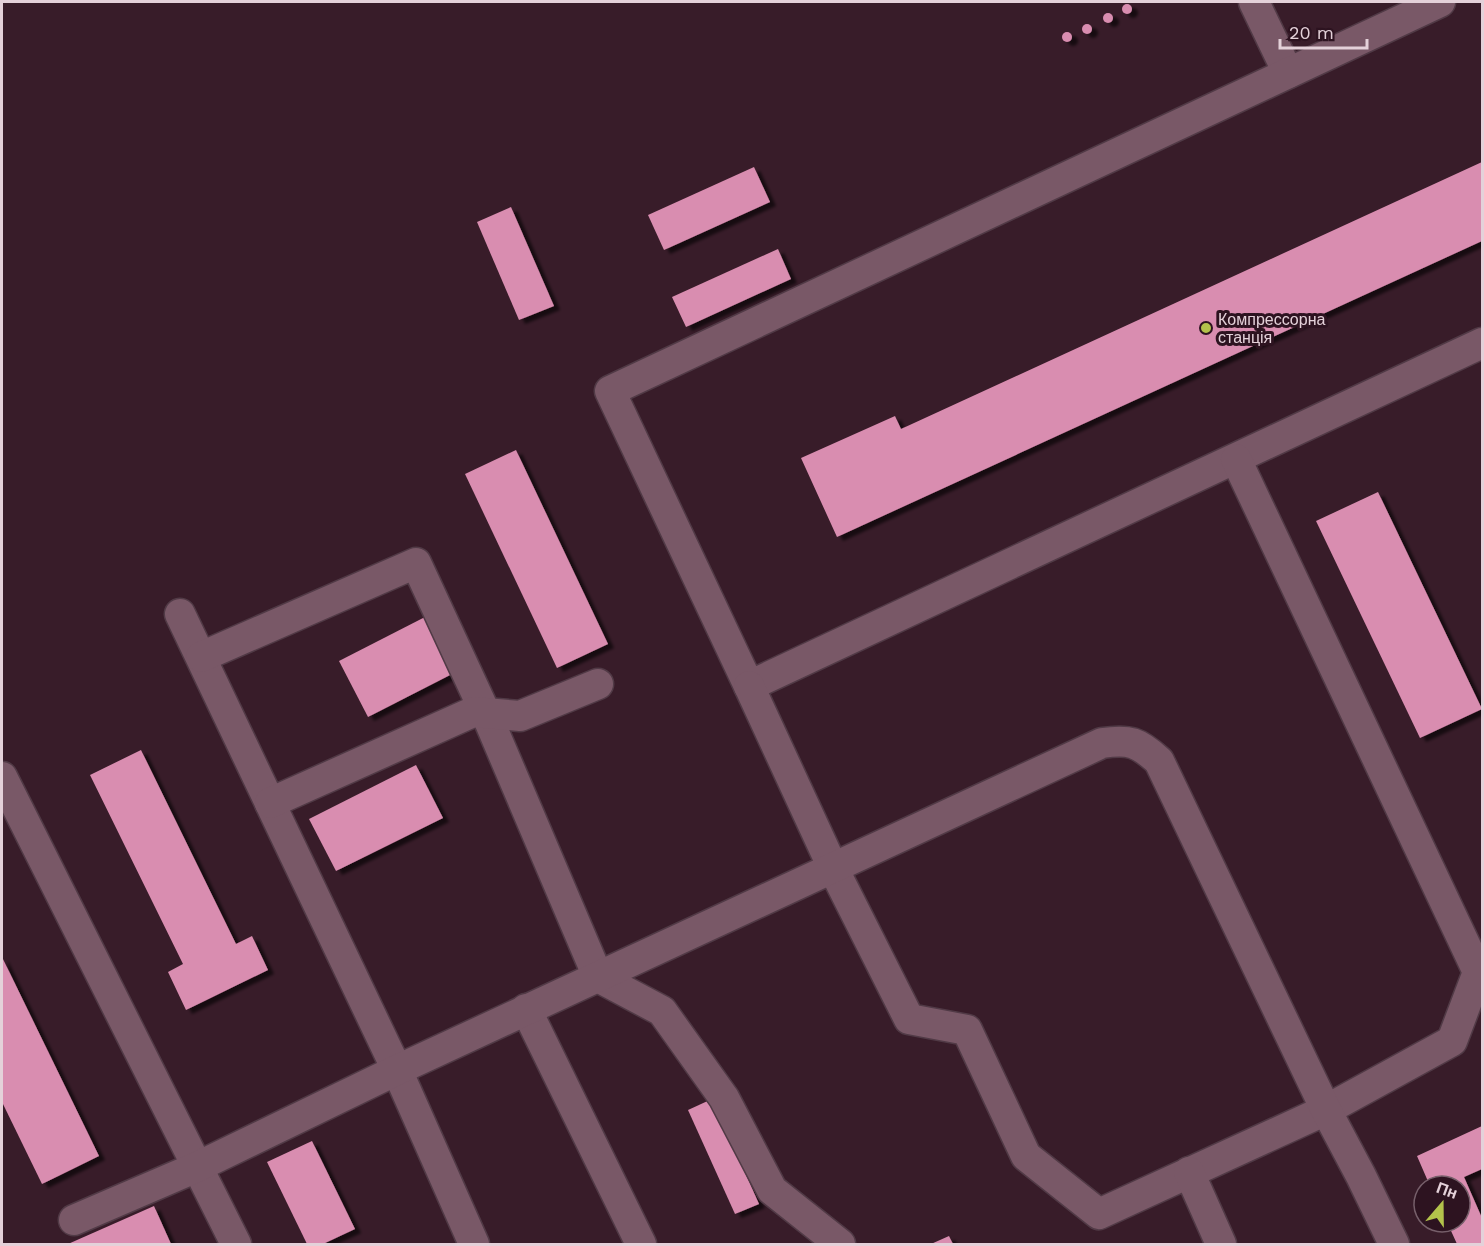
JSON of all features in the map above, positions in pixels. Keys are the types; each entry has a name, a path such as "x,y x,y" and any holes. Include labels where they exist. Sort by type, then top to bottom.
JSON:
{"lane":[{"path":"1254,2 1288,73"},
{"path":"1236,459 1478,972 1452,1041 1326,1110 1099,1214 1026,1156 967,1030 909,1020 833,868 610,391 1440,2"},
{"path":"749,686 1482,343"},
{"path":"201,657 416,563 486,713 598,977 662,1011 724,1098 772,1190 840,1245"},
{"path":"180,614 397,1070 474,1245"},
{"path":"270,803 473,712 520,716 598,684"},
{"path":"74,1220 197,1167 526,1009 1102,742 1123,740 1142,746 1159,761 1326,1110 1394,1245"},
{"path":"2,777 236,1245"},
{"path":"526,1009 641,1245"},
{"path":"1189,1172 1221,1245"}],"building":[{"path":"1127,4 1131,5 1131,13 1127,14 1123,13 1122,9 1123,5"},
{"path":"1108,13 1112,14 1112,22 1108,23 1104,22 1103,18 1104,14"},
{"path":"1087,24 1091,25 1091,33 1087,34 1083,33 1082,29 1083,25"},
{"path":"1067,32 1071,33 1071,41 1067,42 1063,41 1062,37 1063,33"},
{"name":"Компрессорна станція","path":"1482,162 1482,241 837,537 801,458 895,416 901,429"},
{"path":"754,167 770,202 664,250 648,215"},
{"path":"511,207 554,306 519,320 477,222"},
{"path":"778,249 791,279 686,327 672,297"},
{"path":"516,450 608,644 557,668 465,474"},
{"path":"1378,492 1482,709 1420,738 1316,521"},
{"path":"425,617 454,673 368,717 339,661"},
{"path":"141,750 236,944 252,936 268,970 186,1010 168,972 183,964 90,775"},
{"path":"416,765 443,818 336,871 309,819"},
{"path":"2,957 99,1156 42,1184 2,1102"},
{"path":"712,1099 759,1204 735,1214 688,1110"},
{"path":"1482,1126 1482,1169 1471,1174 1425,1174 1417,1156"},
{"path":"312,1141 355,1229 323,1244 307,1244 267,1162"},
{"path":"1472,1195 1482,1218 1482,1244 1457,1244 1452,1234 1472,1234"},
{"path":"154,1206 171,1244 68,1244"},
{"path":"949,1236 953,1244 931,1244"}],"place":[{"name":"Компрессорна станція","path":"1206,328"}]}
